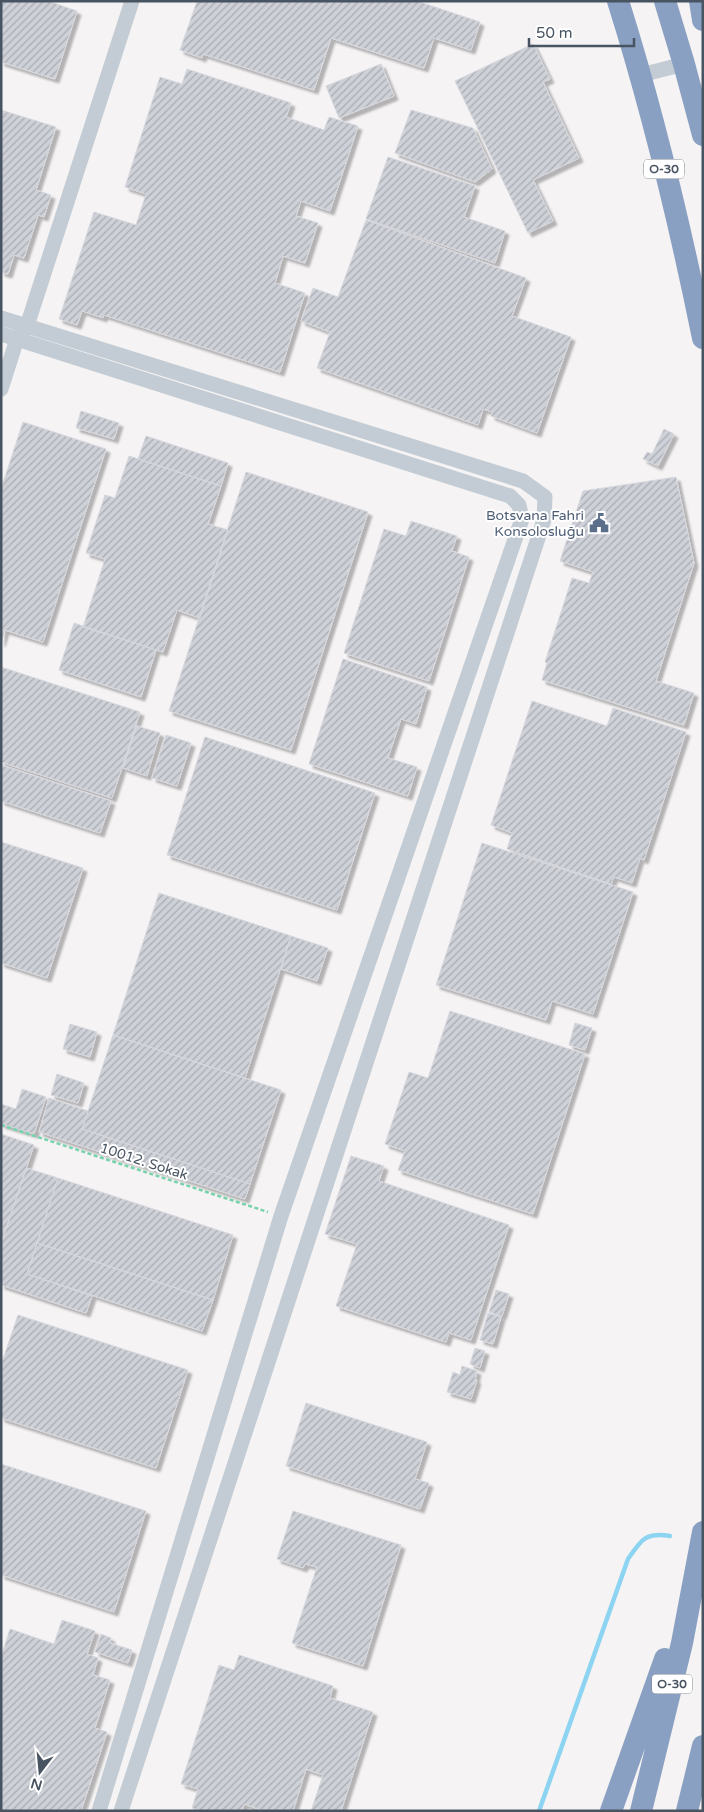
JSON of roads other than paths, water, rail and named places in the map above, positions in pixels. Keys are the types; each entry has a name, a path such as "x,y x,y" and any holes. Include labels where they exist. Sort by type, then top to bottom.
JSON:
{"highway":[{"name":"O-30","path":"618,1 641,75 687,258 703,338"},
{"path":"665,1 703,135"},
{"path":"700,1 703,20"},
{"name":"O-30","path":"641,1811 682,1644 703,1532"},
{"path":"612,1811 699,1556"},
{"path":"687,1811 703,1746"}],"street":[{"path":"1,389 17,339 27,326 132,1"},
{"path":"641,75 684,64"},
{"path":"1,318 523,481 545,497"},
{"path":"1,334 510,496 518,505 522,519 281,1216 99,1811"},
{"path":"518,505 545,497"},
{"path":"121,1811 544,520 545,497"}],"waterway":[{"path":"539,1811 628,1559 644,1539 655,1535 670,1536"}],"place":[{"name":"Botsvana Fahri Konsolosluğu","path":"599,523"}]}
